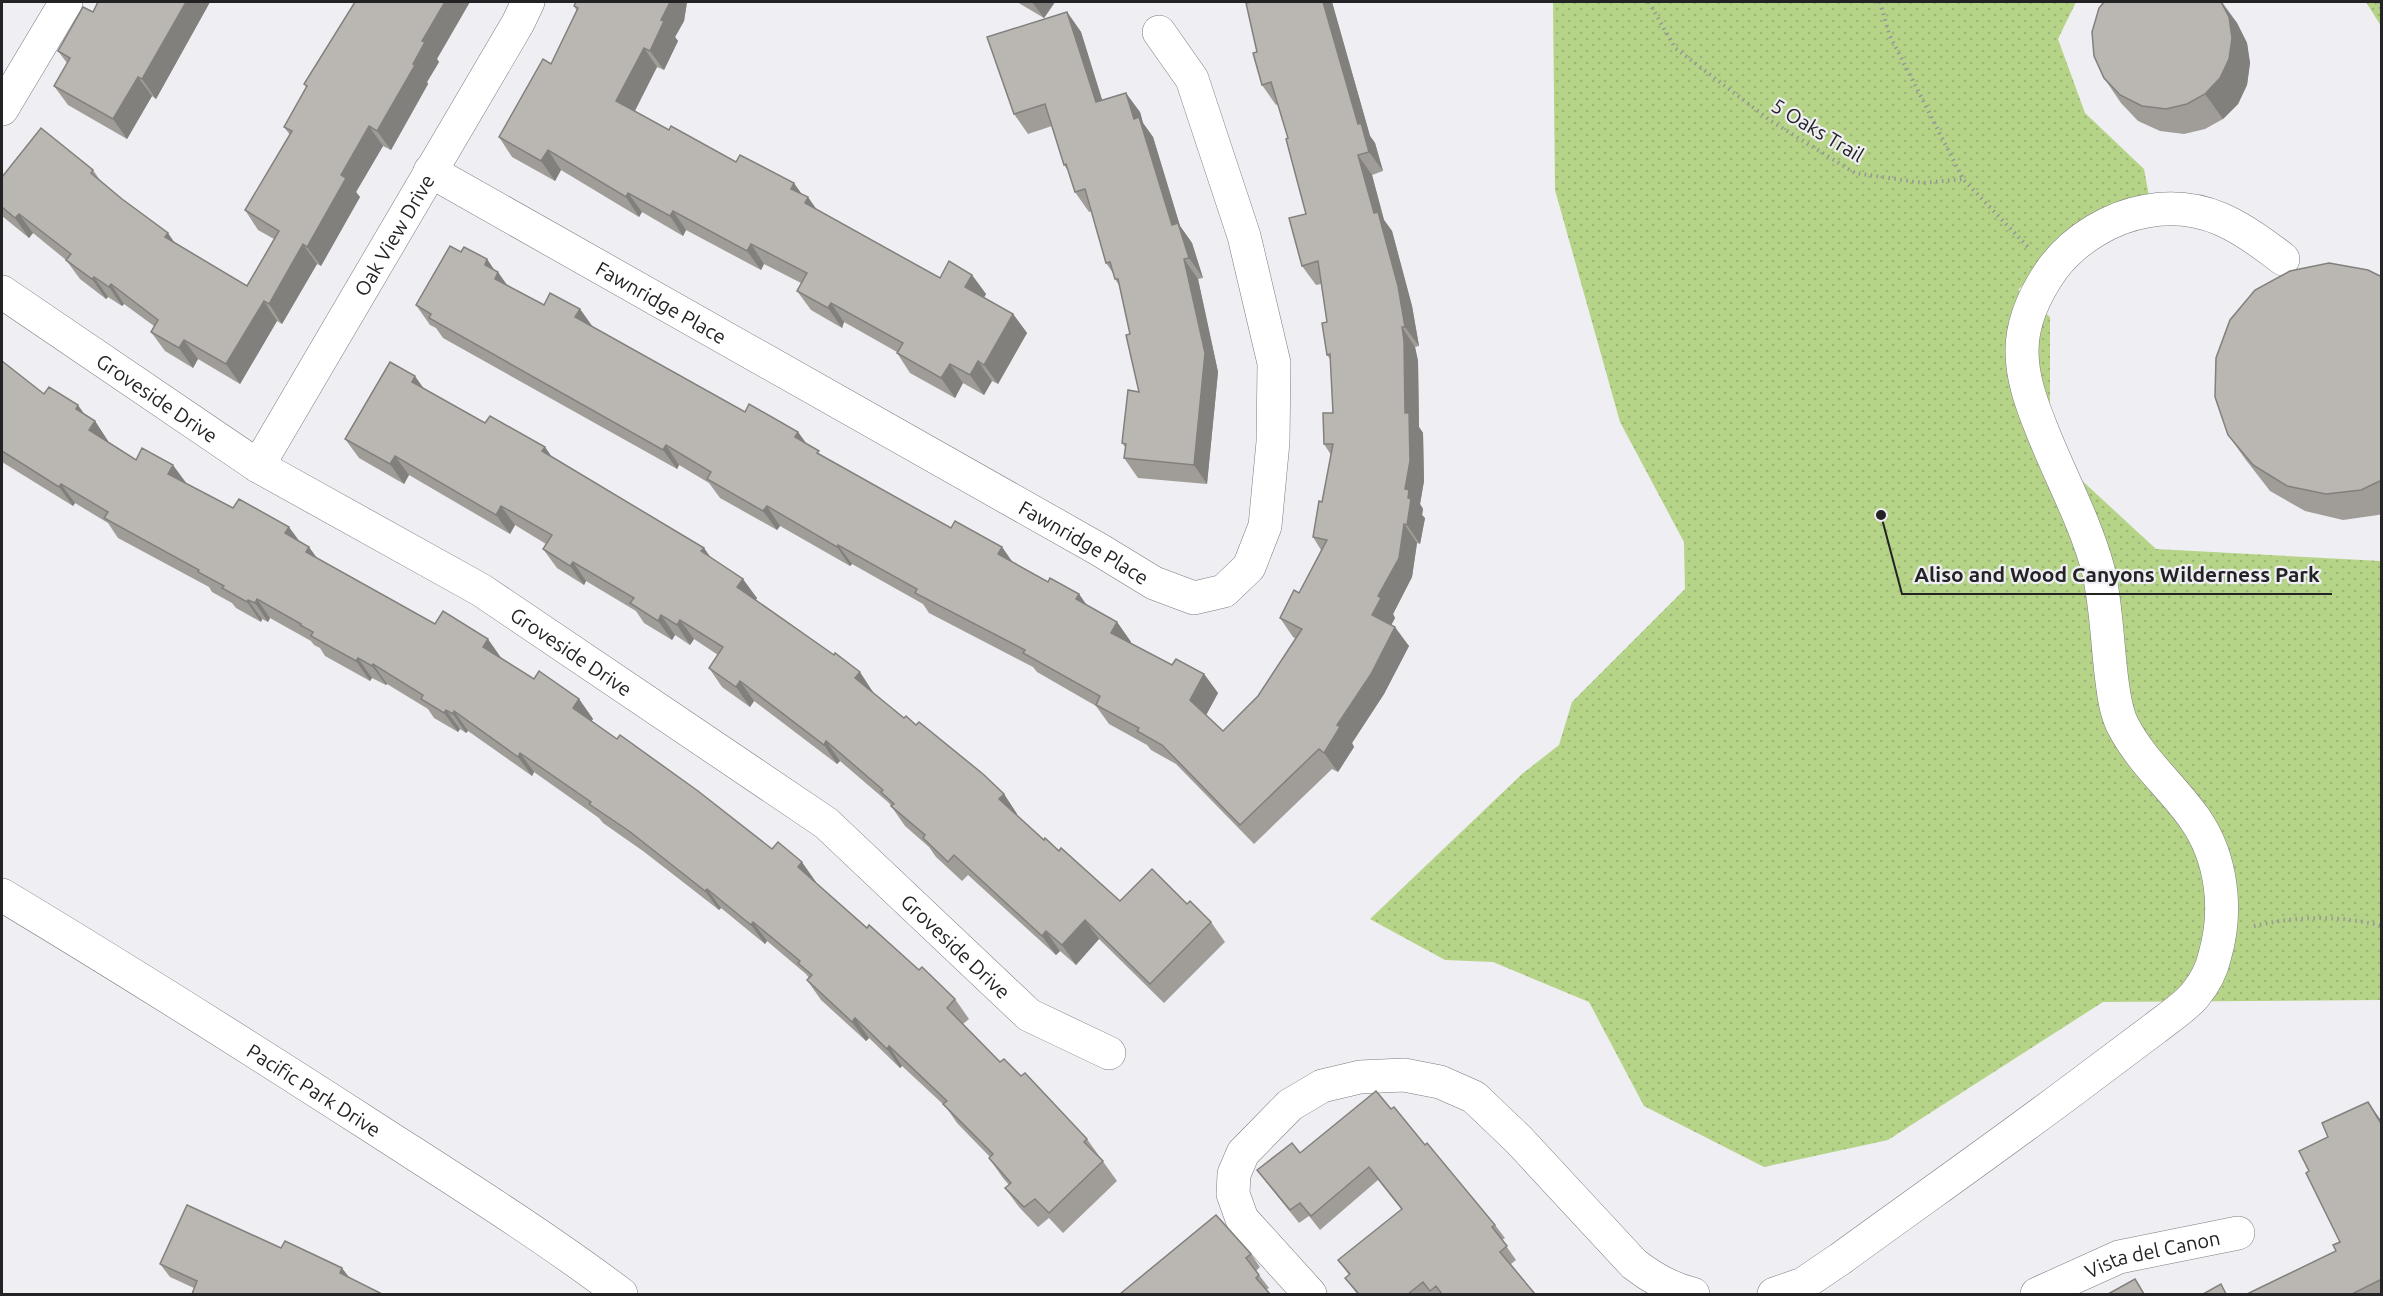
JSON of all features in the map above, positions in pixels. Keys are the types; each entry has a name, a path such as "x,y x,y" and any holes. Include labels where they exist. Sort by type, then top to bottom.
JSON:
{"street":[{"path":"2,109 66,2"},
{"name":"Oak View Drive","path":"258,466 518,23 528,2"},
{"name":"Fawnridge Place","path":"430,171 1080,538 1154,583 1194,598 1224,591 1249,567 1264,526 1273,442 1274,363 1244,236 1192,80 1159,32"},
{"path":"1774,1294 1803,1284 1840,1259 2171,1016 2194,995 2206,977 2215,958 2221,931 2220,877 2196,821 2144,761 2120,721 2114,693 2099,575 2090,543 2033,407 2024,375 2022,348 2025,325 2038,289 2051,271 2074,246 2117,219 2160,209 2184,210 2228,220 2250,233 2283,259"},
{"name":"Groveside Drive","path":"2,292 258,466 481,590 816,816 1029,1015 1109,1053"},
{"name":"Pacific Park Drive","path":"2,895 150,984 573,1258 621,1294"},
{"path":"1310,1294 1242,1219 1233,1194 1234,1174 1243,1153 1290,1104 1322,1086 1360,1077 1404,1075 1440,1082 1474,1096 1519,1140 1634,1264 1654,1279 1680,1292 1693,1294"},
{"name":"Vista del Canon","path":"2037,1294 2120,1257 2238,1233"}],"path":[{"name":"5 Oaks Trail","path":"1649,2 1675,48 1771,121 1855,173 1923,183 1963,179"},
{"path":"1880,2 1889,34 1963,179 2051,271"},
{"path":"2376,2 2382,9"},
{"path":"2221,931 2301,918 2360,920 2382,926"}],"green space":[{"path":"1553,2 2076,2 2058,39 2085,113 2144,169 2149,196 2083,223 2018,290 2050,317 2050,451 2156,549 2381,561 2381,1000 2103,1002 1888,1140 1764,1167 1644,1106 1589,1002 1493,962 1445,960 1370,919 1522,774 1559,745 1572,702 1685,589 1684,542 1620,422 1555,190"},
{"path":"2366,2 2381,2 2381,26"}],"building":[{"path":"98,2 186,2 142,79 138,77 113,119 54,86 70,58 58,51 83,7 93,12"},
{"path":"355,2 445,2 422,41 425,42 413,64 415,65 377,131 369,126 341,175 346,178 307,247 303,244 269,304 264,301 226,364 184,340 179,348 151,332 158,320 111,284 109,287 94,277 92,279 66,260 71,254 19,214 15,218 2,207 2,177 41,128 93,170 91,173 122,199 168,233 165,237 247,286 279,231 245,210 292,131 284,127 307,86 304,84"},
{"path":"576,2 670,2 650,51 644,48 616,101 669,130 671,126 736,162 740,155 794,183 791,189 808,197 805,203 940,278 949,261 972,275 965,287 1013,314 984,365 978,361 970,375 950,364 941,378 897,353 903,343 831,303 828,308 797,291 807,273 751,244 747,251 673,211 670,216 628,193 626,197 548,150 541,161 499,137 543,59 551,64 578,8 574,6"},
{"path":"1323,2 1358,124 1361,123 1369,152 1358,155 1374,213 1378,212 1398,286 1405,327 1402,327 1405,413 1409,413 1410,461 1405,489 1409,490 1408,498 1411,499 1407,525 1404,524 1399,558 1378,596 1381,598 1372,615 1395,627 1371,674 1337,725 1340,727 1324,753 1319,749 1240,825 1162,745 1137,731 1139,728 1096,705 1100,696 1023,653 1025,650 915,593 917,589 838,545 837,547 767,506 763,511 707,479 711,472 666,445 663,450 429,318 431,314 416,305 450,246 461,252 464,247 487,259 485,265 498,272 495,279 544,305 550,293 580,309 575,317 745,412 749,404 798,432 795,437 819,451 817,453 951,528 955,521 1002,547 998,554 1048,582 1050,578 1079,594 1076,599 1117,622 1111,633 1172,665 1176,659 1204,674 1190,700 1223,731 1258,696 1302,629 1280,618 1294,590 1299,593 1327,540 1313,537 1333,444 1324,444 1323,413 1333,413 1330,354 1327,355 1322,323 1327,322 1318,261 1302,266 1289,218 1306,214 1286,139 1288,138 1271,82 1262,85 1253,53 1257,52 1246,3"},
{"path":"2104,2 2221,2 2229,17 2232,38 2229,59 2220,78 2205,94 2187,104 2166,109 2142,106 2120,95 2104,78 2094,56 2092,32 2099,8"},
{"path":"1067,12 1096,102 1126,93 1134,119 1139,117 1172,225 1178,223 1189,258 1184,259 1205,353 1194,465 1124,458 1126,444 1122,443 1128,390 1139,392 1126,335 1130,334 1118,279 1115,279 1110,262 1106,263 1085,189 1075,192 1045,104 1014,114 987,37"},
{"path":"2329,263 2368,270 2382,277 2382,480 2361,490 2326,494 2287,486 2253,465 2228,435 2215,397 2216,358 2230,320 2255,290 2290,271"},
{"path":"2,361 44,394 49,387 78,405 76,409 95,421 89,430 136,460 142,448 173,465 168,474 233,508 239,499 289,527 285,533 309,547 306,552 435,624 443,611 488,639 483,647 534,679 539,671 579,699 573,708 617,739 620,735 698,791 772,849 778,842 802,862 798,867 867,928 869,925 919,970 922,967 955,999 947,1008 1000,1062 1004,1059 1021,1076 1025,1073 1087,1139 1084,1142 1103,1161 1049,1213 1035,1199 1024,1207 1005,1188 1011,1183 989,1158 993,1154 943,1104 947,1101 889,1046 887,1049 855,1018 852,1022 807,980 812,975 798,963 800,961 753,922 751,925 707,889 705,891 629,831 589,804 591,802 520,753 518,757 454,711 453,714 446,710 444,713 421,699 423,695 373,664 372,666 358,658 356,661 311,636 313,632 257,599 255,603 248,600 247,602 222,588 224,586 198,572 199,570 104,518 108,512 61,484 59,487 2,451"},
{"path":"390,362 415,376 412,382 485,423 490,416 545,447 542,451 704,548 701,551 743,579 737,587 860,672 855,678 904,718 906,716 916,725 919,722 983,774 1004,794 999,799 1044,840 1045,838 1059,851 1061,848 1120,901 1152,869 1187,904 1190,901 1211,922 1150,984 1085,920 1062,945 1046,931 1042,936 954,855 948,862 923,838 925,835 891,806 894,804 881,792 883,790 826,741 824,745 740,681 736,687 709,668 723,647 680,620 677,625 661,615 658,621 630,603 634,598 573,562 570,566 543,549 552,535 501,506 496,515 395,456 390,464 345,439"},
{"path":"1376,1091 1391,1109 1394,1107 1425,1145 1427,1143 1495,1225 1492,1227 1507,1246 1500,1252 1535,1294 1442,1294 1436,1286 1430,1291 1423,1282 1408,1294 1359,1294 1345,1278 1350,1274 1338,1260 1402,1209 1369,1167 1311,1216 1300,1203 1290,1210 1257,1170 1292,1143 1300,1153"},
{"path":"2368,1102 2382,1125 2382,1279 2352,1294 2247,1294 2336,1251 2333,1245 2340,1242 2306,1173 2309,1171 2299,1151 2328,1137 2322,1123"},
{"path":"187,1205 281,1248 285,1241 342,1268 340,1273 382,1294 192,1294 197,1281 160,1264"},
{"path":"1216,1215 1251,1254 1246,1258 1259,1275 1256,1278 1270,1294 1120,1294"},
{"path":"2135,1279 2144,1294 2108,1294"},
{"path":"2221,1284 2226,1294 2203,1294"}],"place":[{"name":"Aliso and Wood Canyons Wilderness Park","path":"1881,515"}]}
